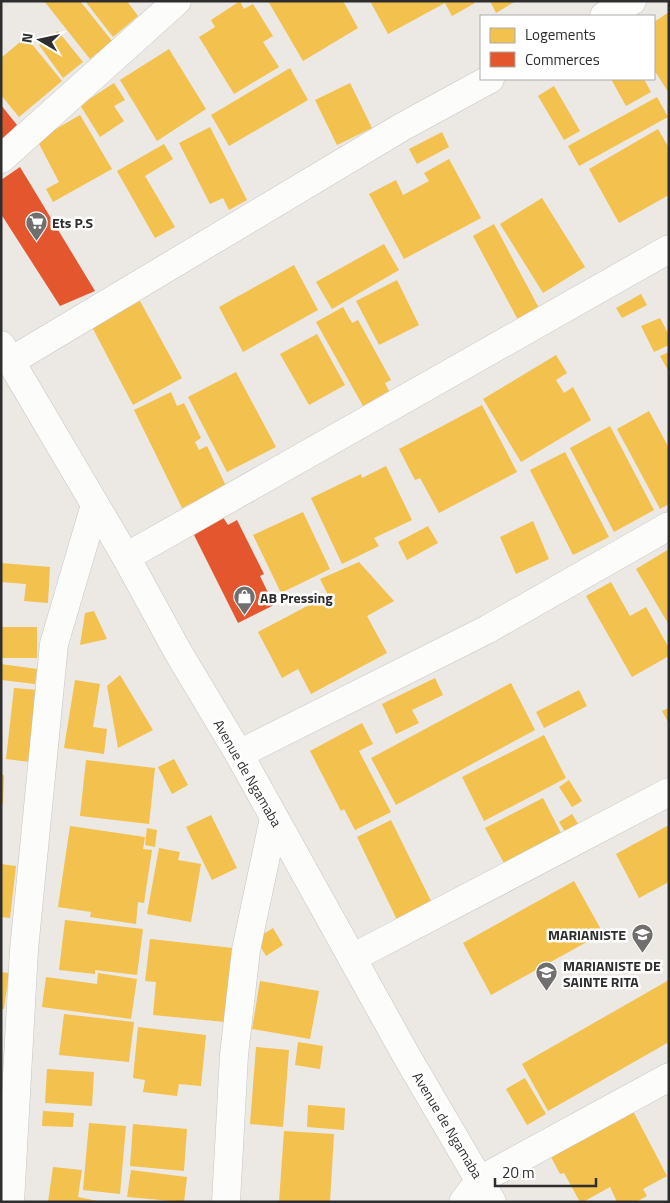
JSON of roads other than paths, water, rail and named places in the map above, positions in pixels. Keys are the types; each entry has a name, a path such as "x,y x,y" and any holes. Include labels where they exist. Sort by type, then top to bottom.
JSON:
{"street":[{"path":"1,159 177,1"},
{"path":"606,15 632,1"},
{"path":"6,353 402,127 488,80"},
{"path":"126,557 669,250"},
{"name":"Avenue de Ngamaba","path":"6,353 239,754 406,1055 486,1191"},
{"path":"10,1202 24,950 54,644 95,506"},
{"path":"239,754 488,628 669,526"},
{"path":"352,958 669,792"},
{"path":"226,1202 234,1054 246,950 274,818"},
{"path":"463,1202 486,1191 669,1077"}],"place":[{"name":"Ets P.S","path":"36,241"},
{"name":"AB Pressing","path":"244,616"},
{"name":"MARIANISTE","path":"642,953"},
{"name":"MARIANISTE DE SAINTE RITA","path":"547,992"}]}
